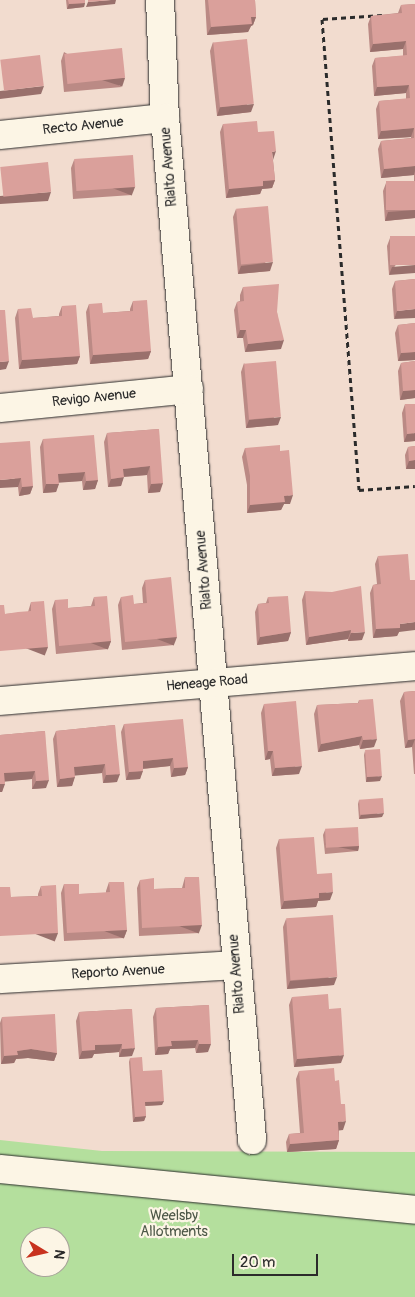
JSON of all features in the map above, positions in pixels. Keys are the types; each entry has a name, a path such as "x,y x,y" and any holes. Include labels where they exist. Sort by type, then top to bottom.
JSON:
{"street":[{"name":"Rialto Avenue","path":"160,0 165,118 252,1140"},
{"name":"Recto Avenue","path":"0,135 165,118"},
{"name":"Revigo Avenue","path":"0,408 189,389"},
{"name":"Heneage Road","path":"0,701 415,666"},
{"name":"Reporto Avenue","path":"0,979 236,965"},
{"path":"0,1168 415,1210"}],"path":[{"path":"387,14 322,19 359,490 415,486"}],"green space":[{"name":"Weelsby Allotments","path":"0,1140 102,1151 415,1152 415,1297 0,1297"}],"building":[{"path":"68,0 85,0 85,3 69,4"},
{"path":"88,0 111,0 88,2"},
{"path":"208,0 255,0 256,17 251,17 252,24 211,27"},
{"path":"415,4 415,166 384,169 381,141 414,138 414,128 381,131 379,101 410,98 409,85 377,87 375,58 407,55 406,41 373,44 371,16 402,13 401,5"},
{"path":"247,39 254,104 220,107 213,43"},
{"path":"122,48 125,78 67,84 64,54"},
{"path":"40,55 44,86 4,91 0,60"},
{"path":"257,121 258,132 274,131 276,151 272,152 275,180 263,181 263,186 229,189 223,124"},
{"path":"133,155 135,187 76,191 74,159"},
{"path":"48,162 51,192 3,197 0,167"},
{"path":"386,181 415,181 415,210 386,210"},
{"path":"268,206 273,262 241,265 236,209"},
{"path":"390,236 415,236 415,265 390,265"},
{"path":"415,279 415,309 397,311 395,281"},
{"path":"279,284 277,312 284,340 248,344 246,330 240,330 237,302 244,301 243,287"},
{"path":"147,300 151,351 93,355 89,304 102,303 103,313 133,311 133,301"},
{"path":"76,305 80,356 22,360 18,309 31,308 33,318 62,316 62,306"},
{"path":"0,310 5,310 9,361 0,362"},
{"path":"415,323 415,352 401,353 398,325"},
{"path":"276,361 281,417 249,420 244,364"},
{"path":"415,361 415,390 403,391 401,363"},
{"path":"405,404 415,404 415,433 407,434"},
{"path":"159,429 163,483 151,484 150,466 123,469 124,477 111,479 107,433"},
{"path":"94,435 98,480 86,481 85,472 58,474 59,484 46,484 43,439"},
{"path":"30,441 33,486 22,487 21,478 0,480 0,443"},
{"path":"280,445 280,451 289,450 293,495 284,496 285,502 250,505 250,476 245,448"},
{"path":"415,446 415,460 409,461 408,447"},
{"path":"408,554 410,580 415,580 415,622 400,624 400,628 376,629 373,585 381,584 378,556"},
{"path":"171,577 177,637 125,642 121,597 133,595 134,604 147,603 145,580"},
{"path":"361,586 365,632 351,633 351,630 309,637 305,591 332,592"},
{"path":"107,596 111,641 59,646 55,600 68,599 68,608 95,606 94,597"},
{"path":"288,596 291,632 260,637 258,604 269,603 268,597"},
{"path":"44,601 48,647 0,651 0,605 4,605 5,614 31,611 31,602"},
{"path":"415,691 415,739 408,740 404,692"},
{"path":"373,699 377,739 363,740 362,736 321,744 317,705 359,703 359,700"},
{"path":"296,701 302,766 275,768 273,751 268,751 264,704"},
{"path":"183,719 188,767 174,768 173,758 143,761 143,771 129,772 124,724"},
{"path":"115,725 120,774 106,775 105,764 74,767 75,777 60,779 56,731"},
{"path":"45,731 49,780 36,781 35,771 4,773 5,784 0,784 0,735"},
{"path":"380,749 382,776 367,777 365,750"},
{"path":"383,798 384,813 360,815 359,800"},
{"path":"358,827 359,846 326,848 325,829"},
{"path":"314,837 317,874 332,873 333,892 319,893 319,898 284,901 279,839"},
{"path":"185,877 199,877 202,925 142,928 140,880 154,878 154,889 185,888"},
{"path":"109,882 124,882 127,930 67,933 64,884 79,884 79,894 110,892"},
{"path":"56,885 58,933 0,936 0,887 10,887 11,897 42,896 41,886"},
{"path":"333,915 337,977 290,980 286,918"},
{"path":"328,994 329,1009 341,1008 344,1055 297,1059 292,997"},
{"path":"209,1005 211,1044 199,1044 198,1040 171,1041 172,1046 158,1047 156,1008"},
{"path":"132,1009 135,1048 122,1049 122,1044 95,1045 95,1050 82,1051 79,1012"},
{"path":"55,1014 57,1053 31,1049 17,1051 18,1055 4,1056 2,1017"},
{"path":"142,1057 143,1071 162,1070 164,1101 145,1102 146,1116 135,1117 130,1058"},
{"path":"334,1068 335,1081 339,1080 341,1104 345,1104 346,1121 338,1122 339,1140 290,1144 289,1134 304,1133 299,1071"}]}
